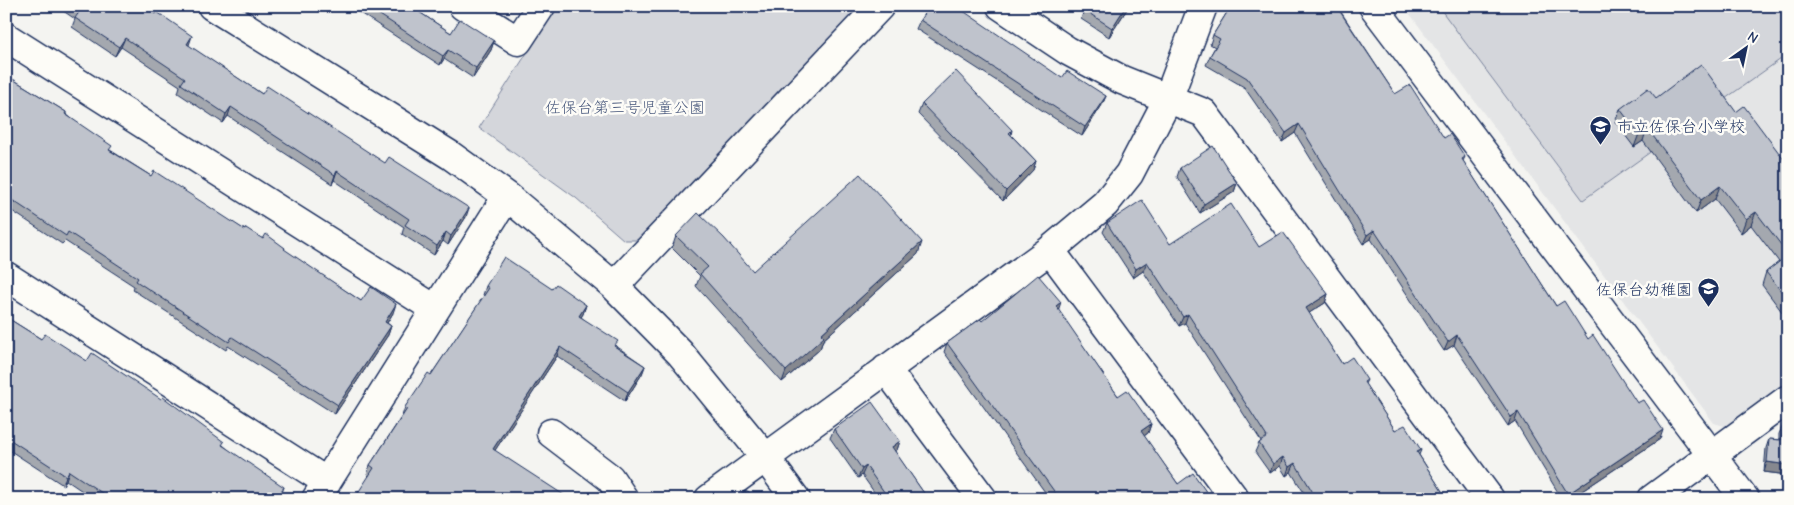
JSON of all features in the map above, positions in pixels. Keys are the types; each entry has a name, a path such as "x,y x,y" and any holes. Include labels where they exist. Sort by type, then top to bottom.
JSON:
{"street":[{"path":"212,6 450,155 508,196 614,286 680,353 765,457 796,499"},
{"path":"463,6 518,41 541,6"},
{"path":"614,286 880,6"},
{"path":"1001,6 1068,50 1122,80 1204,113 1490,499"},
{"path":"709,499 1050,250 1105,204 1130,174 1168,100 1203,6"},
{"path":"1373,6 1745,499"},
{"path":"6,37 436,309"},
{"path":"6,276 321,490 508,196"},
{"path":"1050,250 1235,499"},
{"path":"886,369 983,499"},
{"path":"1652,499 1788,399"},
{"path":"551,432 610,478 624,499"}],"shaded area":[{"path":"1404,6 1788,6 1788,382 1728,427 1714,423"}],"green space":[{"name":"佐保台第三号児童公園","path":"557,6 862,6 638,240 624,240 576,198 479,128"},
{"name":"市立佐保台小学校","path":"1438,6 1788,6 1788,54 1583,200"}],"building":[{"path":"73,6 144,6 155,14 157,12 192,36 187,44 262,94 267,86 385,163 389,157 469,208 451,236 446,232 437,246 405,225 409,219 337,171 335,175 231,107 226,114 181,84 185,78 125,38 119,47 75,18 80,11"},
{"path":"366,6 410,6 451,33 460,19 494,41 476,68 448,50 443,56"},
{"path":"929,6 956,6 1062,78 1067,71 1106,96 1085,127 920,20"},
{"path":"1087,6 1126,6 1112,28 1084,10"},
{"path":"1231,6 1338,6 1395,94 1410,85 1444,138 1450,134 1465,157 1462,159 1556,306 1564,301 1588,339 1593,335 1637,403 1643,400 1663,430 1568,494 1518,412 1511,417 1457,335 1448,342 1374,230 1367,235 1299,124 1286,133 1247,78 1210,56 1220,39 1213,35"},
{"path":"1701,64 1736,112 1744,106 1788,165 1788,254 1756,212 1746,219 1720,186 1701,200 1647,128 1639,134 1620,109 1648,88 1656,98"},
{"path":"956,71 1012,130 1009,133 1036,161 1006,191 922,104"},
{"path":"6,75 66,112 65,114 112,146 109,150 151,176 154,171 245,230 246,228 263,239 266,234 284,249 361,301 371,287 396,304 385,322 391,326 338,405 232,337 229,342 136,281 138,278 68,232 66,236 6,196"},
{"path":"1213,146 1237,183 1204,204 1180,168"},
{"path":"860,174 922,242 821,334 824,337 786,371 700,274 708,267 676,236 698,213 724,238 753,271"},
{"path":"1142,200 1170,244 1231,204 1259,247 1283,232 1328,294 1306,308 1342,364 1352,357 1367,380 1364,382 1395,430 1405,425 1421,450 1417,452 1447,499 1317,499 1295,463 1289,467 1283,457 1273,464 1259,443 1267,437 1188,314 1183,317 1147,262 1136,269 1107,223"},
{"path":"1788,255 1788,300 1766,272"},
{"path":"504,257 552,289 556,284 586,305 579,316 618,341 614,346 645,366 628,392 560,347 493,449 570,499 354,499 374,468 370,465 407,409 405,407 428,373 431,375 489,288 486,286"},
{"path":"1038,275 1061,302 1056,306 1118,396 1127,390 1151,424 1141,431 1178,484 1193,473 1207,493 1201,497 1202,499 1067,499 1064,495 1059,498 947,343 980,319 982,321"},
{"path":"6,317 41,339 45,334 87,361 92,353 161,399 163,397 224,442 222,445 284,487 276,499 111,499 69,471 66,476 6,437"},
{"path":"872,402 900,441 892,447 928,499 889,499 866,466 862,469 834,429"},
{"path":"1783,425 1788,425 1788,465 1767,462 1769,439 1781,440"},
{"path":"748,491 754,499 737,499"},
{"path":"1702,495 1704,499 1696,499"}],"place":[{"name":"市立佐保台小学校","path":"1601,145"},
{"name":"佐保台幼稚園","path":"1708,308"}]}
